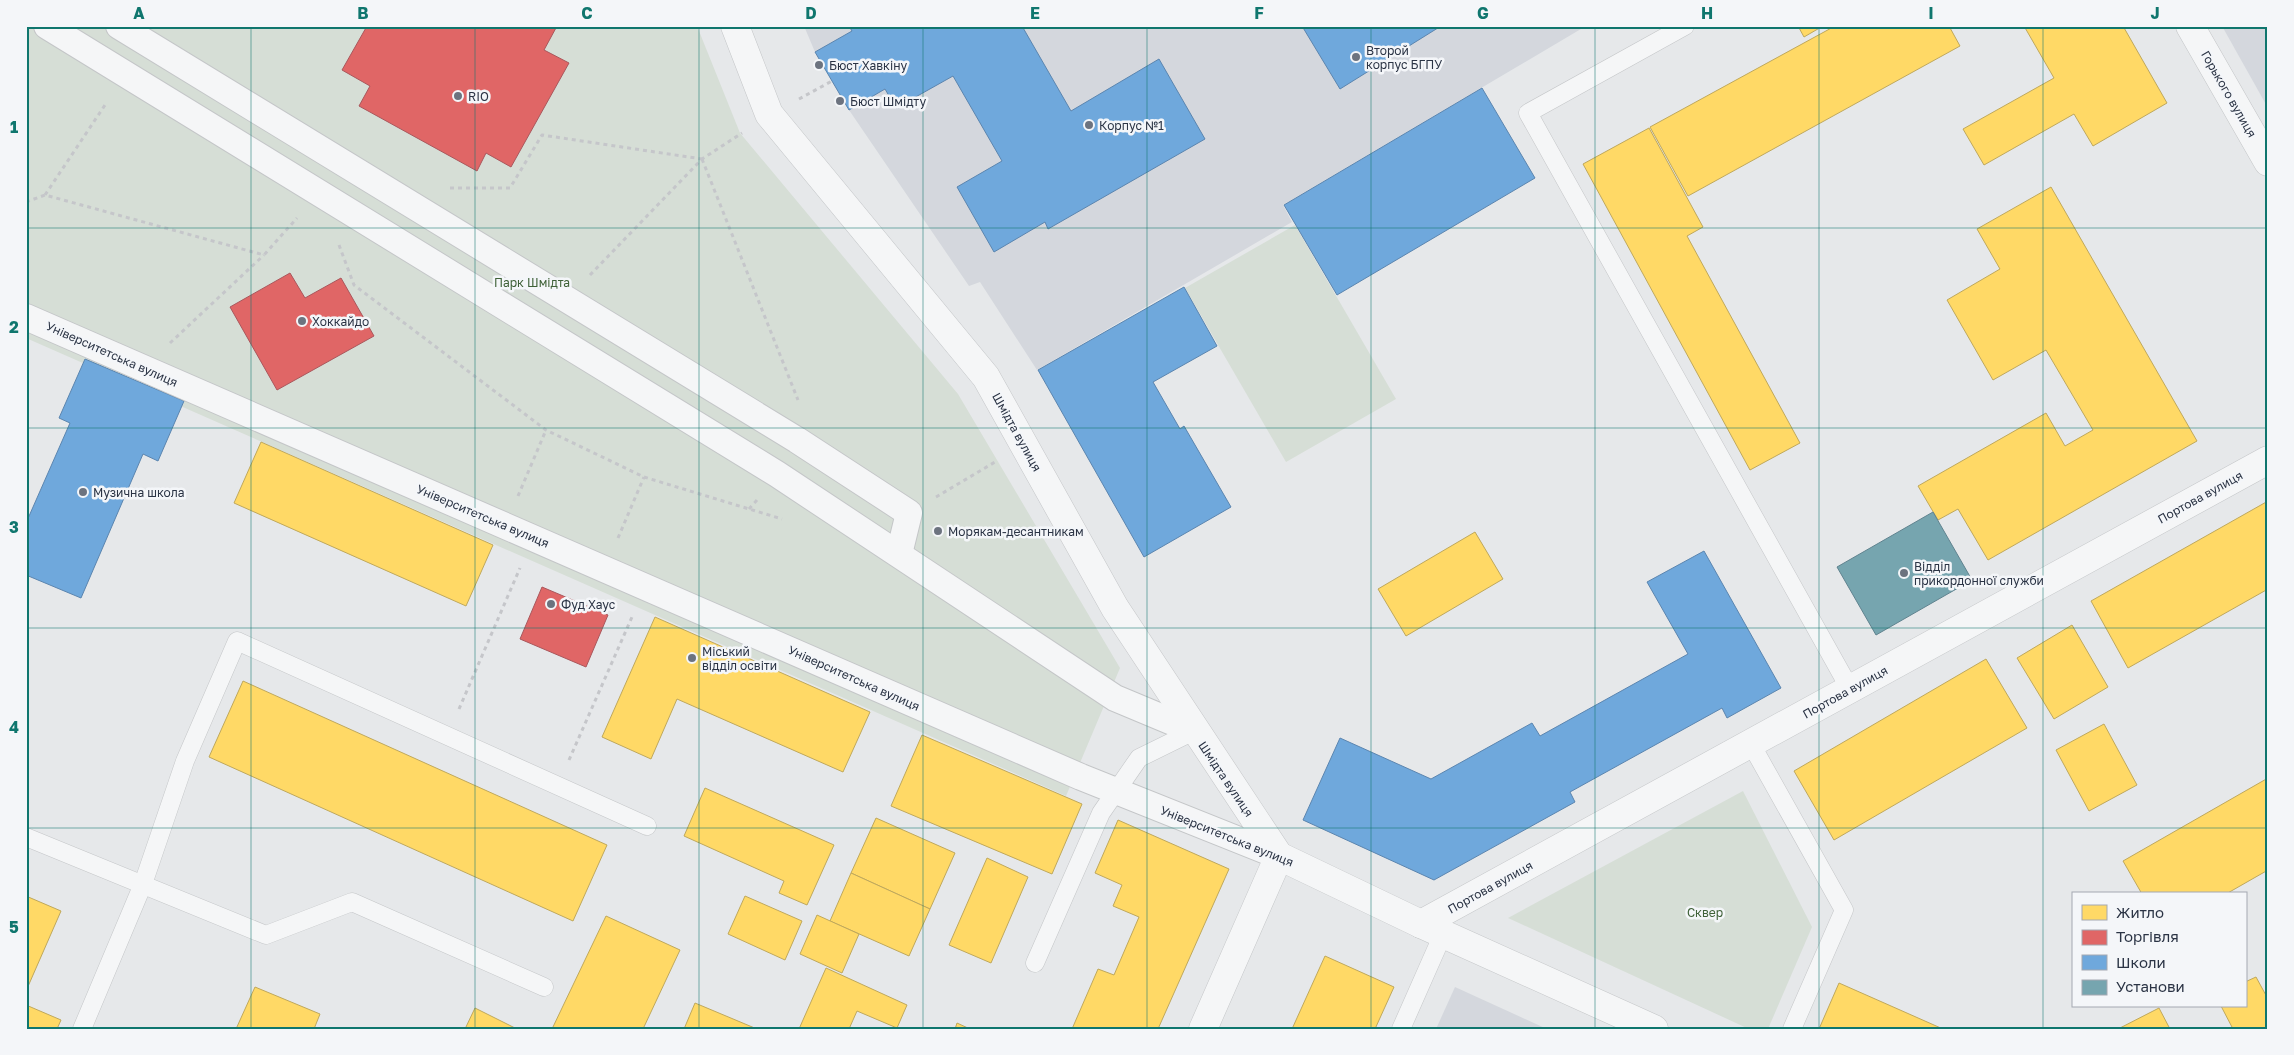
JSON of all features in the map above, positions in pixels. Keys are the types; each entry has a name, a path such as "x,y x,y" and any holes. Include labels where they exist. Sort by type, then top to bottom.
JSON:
{"street":[{"path":"47,26 777,474 1115,698 1194,731"},
{"path":"119,26 797,440 909,513 898,554"},
{"name":"Шмідта вулиця","path":"735,26 769,114 986,377 1115,608 1194,731 1279,856"},
{"name":"Горького вулиця","path":"2190,26 2268,162"},
{"name":"Університетська вулиця","path":"26,317 1116,791 1279,856 1432,929 1654,1029"},
{"name":"Портова вулиця","path":"1432,929 1751,744 2268,460"},
{"path":"1203,1029 1279,856"}],"lane":[{"path":"1685,26 1528,113 1850,689"},
{"path":"82,1029 143,884 185,760 237,641 648,826"},
{"path":"1035,963 1101,813 1116,791 1139,758 1194,731"},
{"path":"1751,744 1844,910 1792,1029"},
{"path":"26,837 266,935 352,902 544,987"},
{"path":"1401,1029 1432,929"}],"path":[{"path":"45,196 124,74"},
{"path":"442,188 510,188 542,135 702,159"},
{"path":"566,300 702,159"},
{"path":"702,159 803,413 797,440"},
{"path":"143,368 264,255 319,193 354,285 546,430 644,477 787,520"},
{"path":"26,202 45,196 264,255"},
{"path":"506,526 546,430"},
{"path":"909,513 1024,445"},
{"path":"749,509 777,474"},
{"path":"605,569 644,477"},
{"path":"448,737 533,538"},
{"path":"558,786 645,587"}],"shaded area":[{"path":"804,26 1586,26 1283,205 1292,222 1037,370 980,282 969,286 849,110 815,52"},
{"path":"2222,26 2268,26 2268,108"},
{"path":"1455,987 1547,1029 1436,1029"}],"green space":[{"name":"Парк Шмідта","path":"26,26 697,26 740,133 958,394 1120,668 1066,796 26,338"},
{"path":"1295,225 1396,399 1286,462 1185,288"},
{"name":"Сквер","path":"1743,791 1812,927 1768,1029 1749,1029 1508,918"}],"building: Житло":[{"path":"1798,26 1823,26 1804,37"},
{"path":"1835,26 1949,26 1960,46 1688,196 1650,127"},
{"path":"2024,26 2123,26 2167,103 2093,146 2074,114 1984,165 1963,129 2054,78"},
{"path":"1649,128 1703,227 1687,236 1800,443 1750,470 1583,164"},
{"path":"2051,187 2197,441 1988,560 1958,509 1938,520 1918,486 2046,413 2065,446 2093,430 2046,350 1993,380 1947,300 2000,269 1977,229"},
{"path":"261,442 493,545 466,606 234,503"},
{"path":"2268,501 2268,589 2128,668 2091,601"},
{"path":"1475,532 1503,579 1406,636 1378,589"},
{"name":"Міський відділ освіти","path":"655,617 870,712 843,772 677,699 651,759 602,737"},
{"path":"2072,625 2108,687 2054,719 2017,658"},
{"path":"1986,659 2027,728 1834,840 1794,771"},
{"path":"243,681 607,845 573,921 209,757"},
{"path":"2104,724 2137,785 2089,811 2056,750"},
{"path":"922,735 1082,804 1052,874 891,806"},
{"path":"2268,778 2268,870 2230,892 2141,892 2123,861"},
{"path":"705,788 834,845 807,905 779,893 784,881 684,836"},
{"path":"876,818 955,853 930,909 851,873"},
{"path":"1118,820 1229,869 1158,1029 1072,1029 1098,969 1114,975 1139,917 1113,906 1122,885 1095,873"},
{"path":"987,858 1028,877 991,963 949,945"},
{"path":"851,873 930,909 909,956 830,921"},
{"path":"26,896 61,911 26,991"},
{"path":"745,896 802,921 785,960 728,934"},
{"path":"817,915 859,934 842,973 800,954"},
{"path":"606,916 680,950 643,1029 552,1029"},
{"path":"1325,956 1394,987 1375,1029 1292,1029"},
{"path":"826,968 907,1005 897,1028 857,1011 849,1029 799,1029"},
{"path":"2256,977 2268,999 2268,1029 2233,1029 2222,1008 2246,1008 2246,982"},
{"path":"1839,983 1943,1029 1819,1029"},
{"path":"255,987 320,1014 314,1029 236,1029"},
{"path":"695,1003 757,1029 684,1029"},
{"path":"26,1005 61,1020 57,1029 26,1029"},
{"path":"475,1008 517,1029 465,1029"},
{"path":"2159,1008 2170,1029 2118,1029"},
{"path":"957,1023 970,1029 955,1029"}],"building: Торгівля":[{"name":"RIO","path":"367,26 557,26 544,50 569,63 511,167 486,153 477,171 359,106 370,86 342,70"},
{"name":"Хоккайдо","path":"290,273 305,298 341,278 374,336 277,390 230,307"},
{"path":"542,587 608,615 586,667 520,639"}],"building: Школи":[{"name":"Корпус №1","path":"849,26 1022,26 1071,111 1159,59 1205,139 1048,229 1045,222 994,252 957,187 1002,161 953,76 896,108 885,89 849,110 815,52 852,31"},
{"name":"Второй корпус БГПУ","path":"1302,26 1441,26 1340,89"},
{"path":"1482,88 1535,178 1337,295 1284,205"},
{"path":"1184,287 1217,346 1153,382 1180,429 1184,426 1231,507 1144,557 1038,370"},
{"name":"Музична школа","path":"85,359 184,401 158,461 143,454 81,598 26,575 26,523 70,423 59,418"},
{"path":"1704,551 1781,688 1727,718 1722,708 1570,792 1575,802 1434,880 1303,820 1340,738 1431,779 1532,723 1540,736 1688,654 1647,582"}],"building: Установи":[{"name":"Відділ прикордонної служби","path":"1933,512 1972,580 1876,635 1837,567"}],"place":[{"name":"Второй корпус БГПУ","path":"1356,57"},
{"name":"Бюст Хавкіну","path":"819,65"},
{"name":"RIO","path":"458,96"},
{"name":"Бюст Шмідту","path":"840,101"},
{"name":"Корпус №1","path":"1089,125"},
{"name":"Хоккайдо","path":"302,321"},
{"name":"Музична школа","path":"83,492"},
{"name":"Морякам-десантникам","path":"938,531"},
{"name":"Відділ прикордонної служби","path":"1904,573"},
{"name":"Фуд Хаус","path":"551,604"},
{"name":"Міський відділ освіти","path":"692,658"}]}
